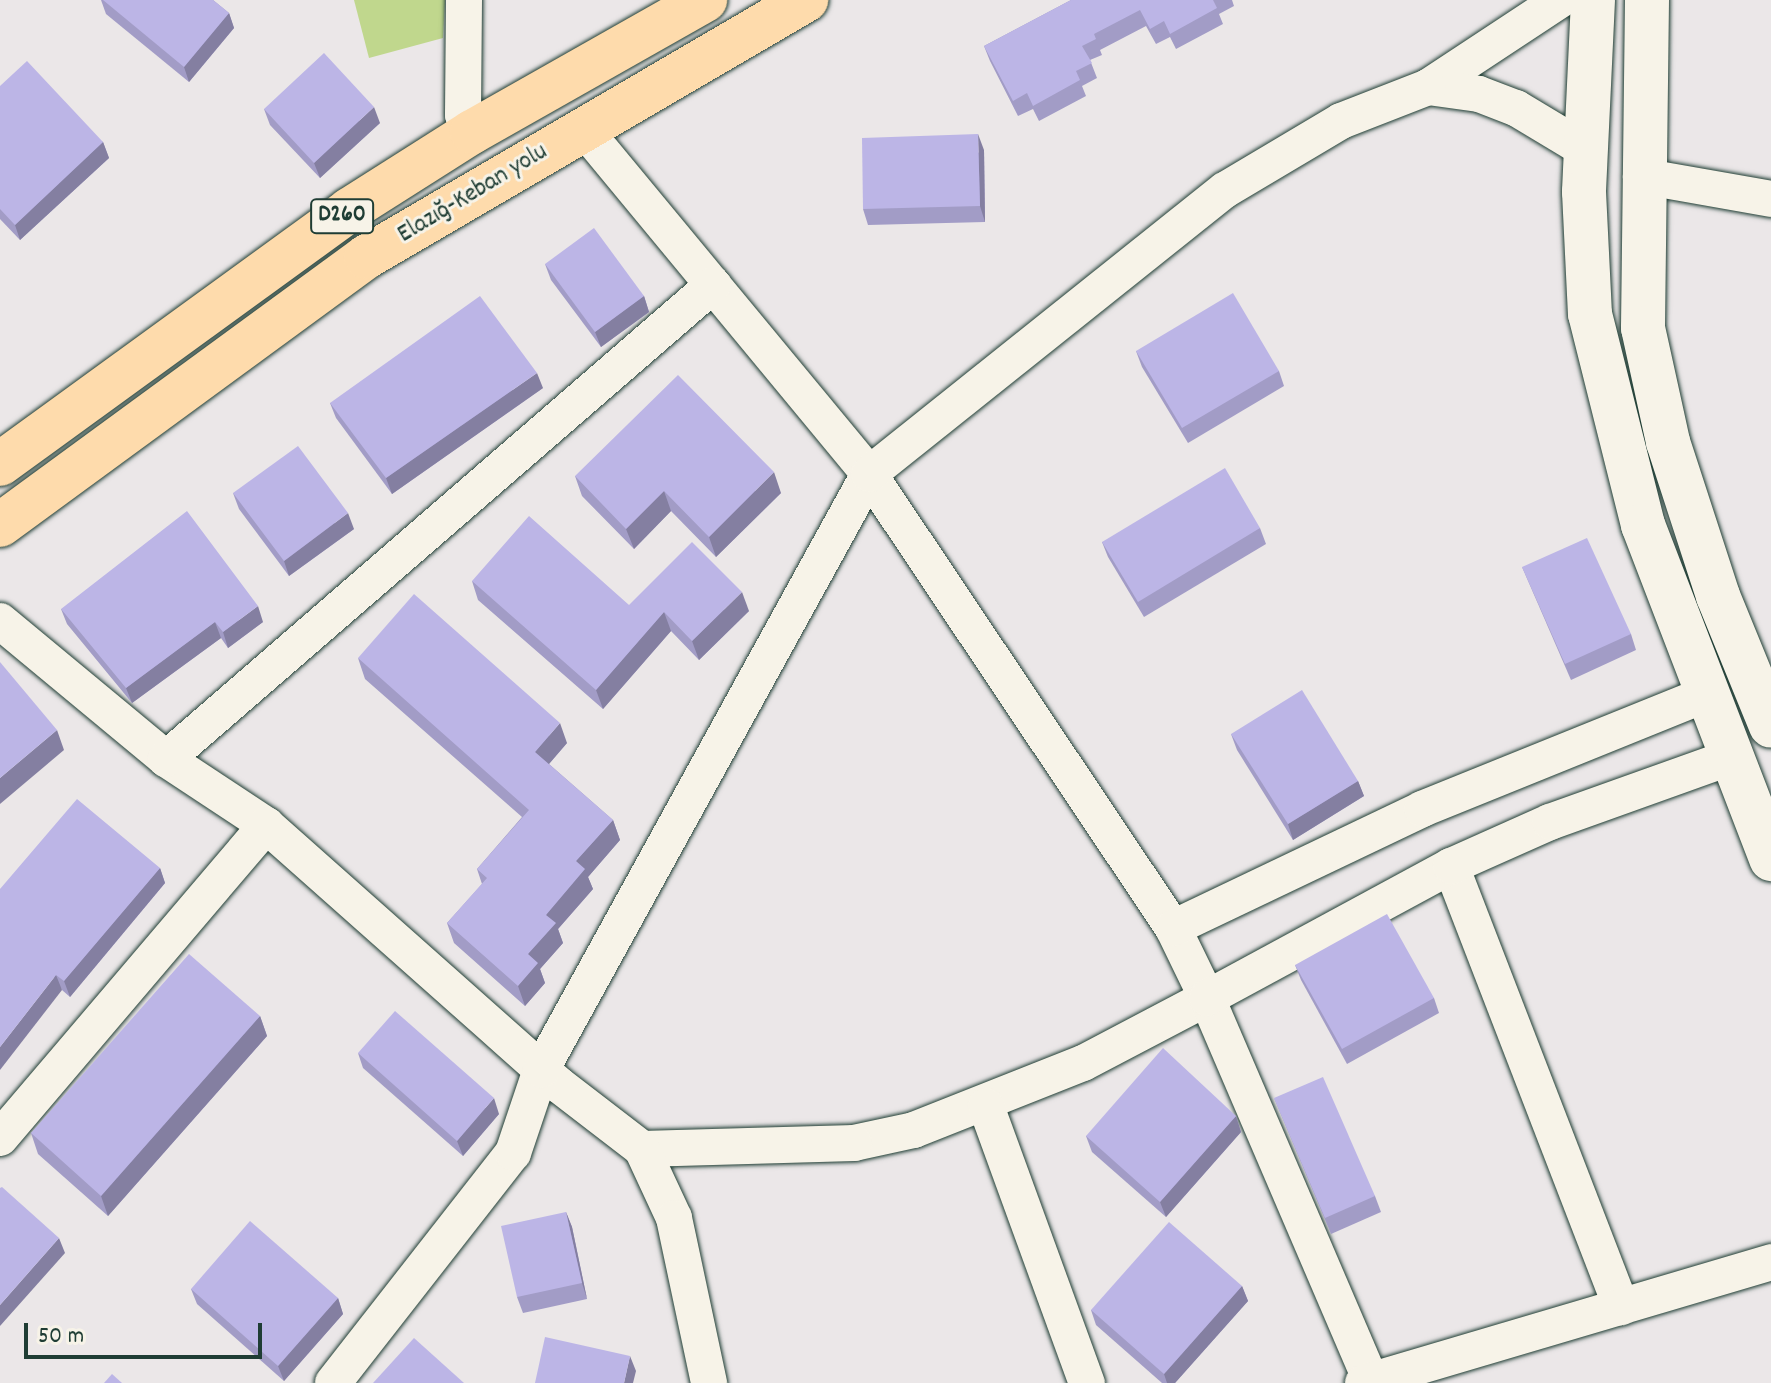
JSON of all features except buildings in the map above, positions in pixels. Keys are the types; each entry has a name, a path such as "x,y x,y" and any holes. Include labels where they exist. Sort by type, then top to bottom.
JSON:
{"highway":[{"name":"Elazığ-Keban yolu","path":"0,464 349,210 472,132 705,0"},
{"name":"Elazığ-Keban yolu","path":"0,525 366,257 806,0"}],"main road":[{"path":"1593,0 1586,150 1590,314 1643,525 1729,758 1771,859"},
{"path":"1647,0 1641,176 1643,328 1653,385 1718,596 1771,726"}],"street":[{"path":"464,0 463,115 472,132"},
{"path":"333,1383 513,1153 541,1070 869,474 1225,190 1341,121 1428,87 1560,0"},
{"path":"1428,87 1479,94 1516,108 1586,150"},
{"path":"583,128 869,474 1173,928 1207,998 1367,1382 1771,1262"},
{"path":"1641,176 1771,199"},
{"path":"166,759 713,285"},
{"path":"0,621 166,759 266,825 541,1070 642,1149 674,1218 709,1383"},
{"path":"1173,928 1422,809 1706,694"},
{"path":"642,1149 854,1143 914,1130 986,1106 1083,1063 1451,866 1550,822 1729,758"},
{"path":"0,1138 266,825"},
{"path":"1451,866 1621,1307"},
{"path":"986,1106 1087,1383"}],"green space":[{"path":"354,0 445,0 443,38 369,58"}]}
